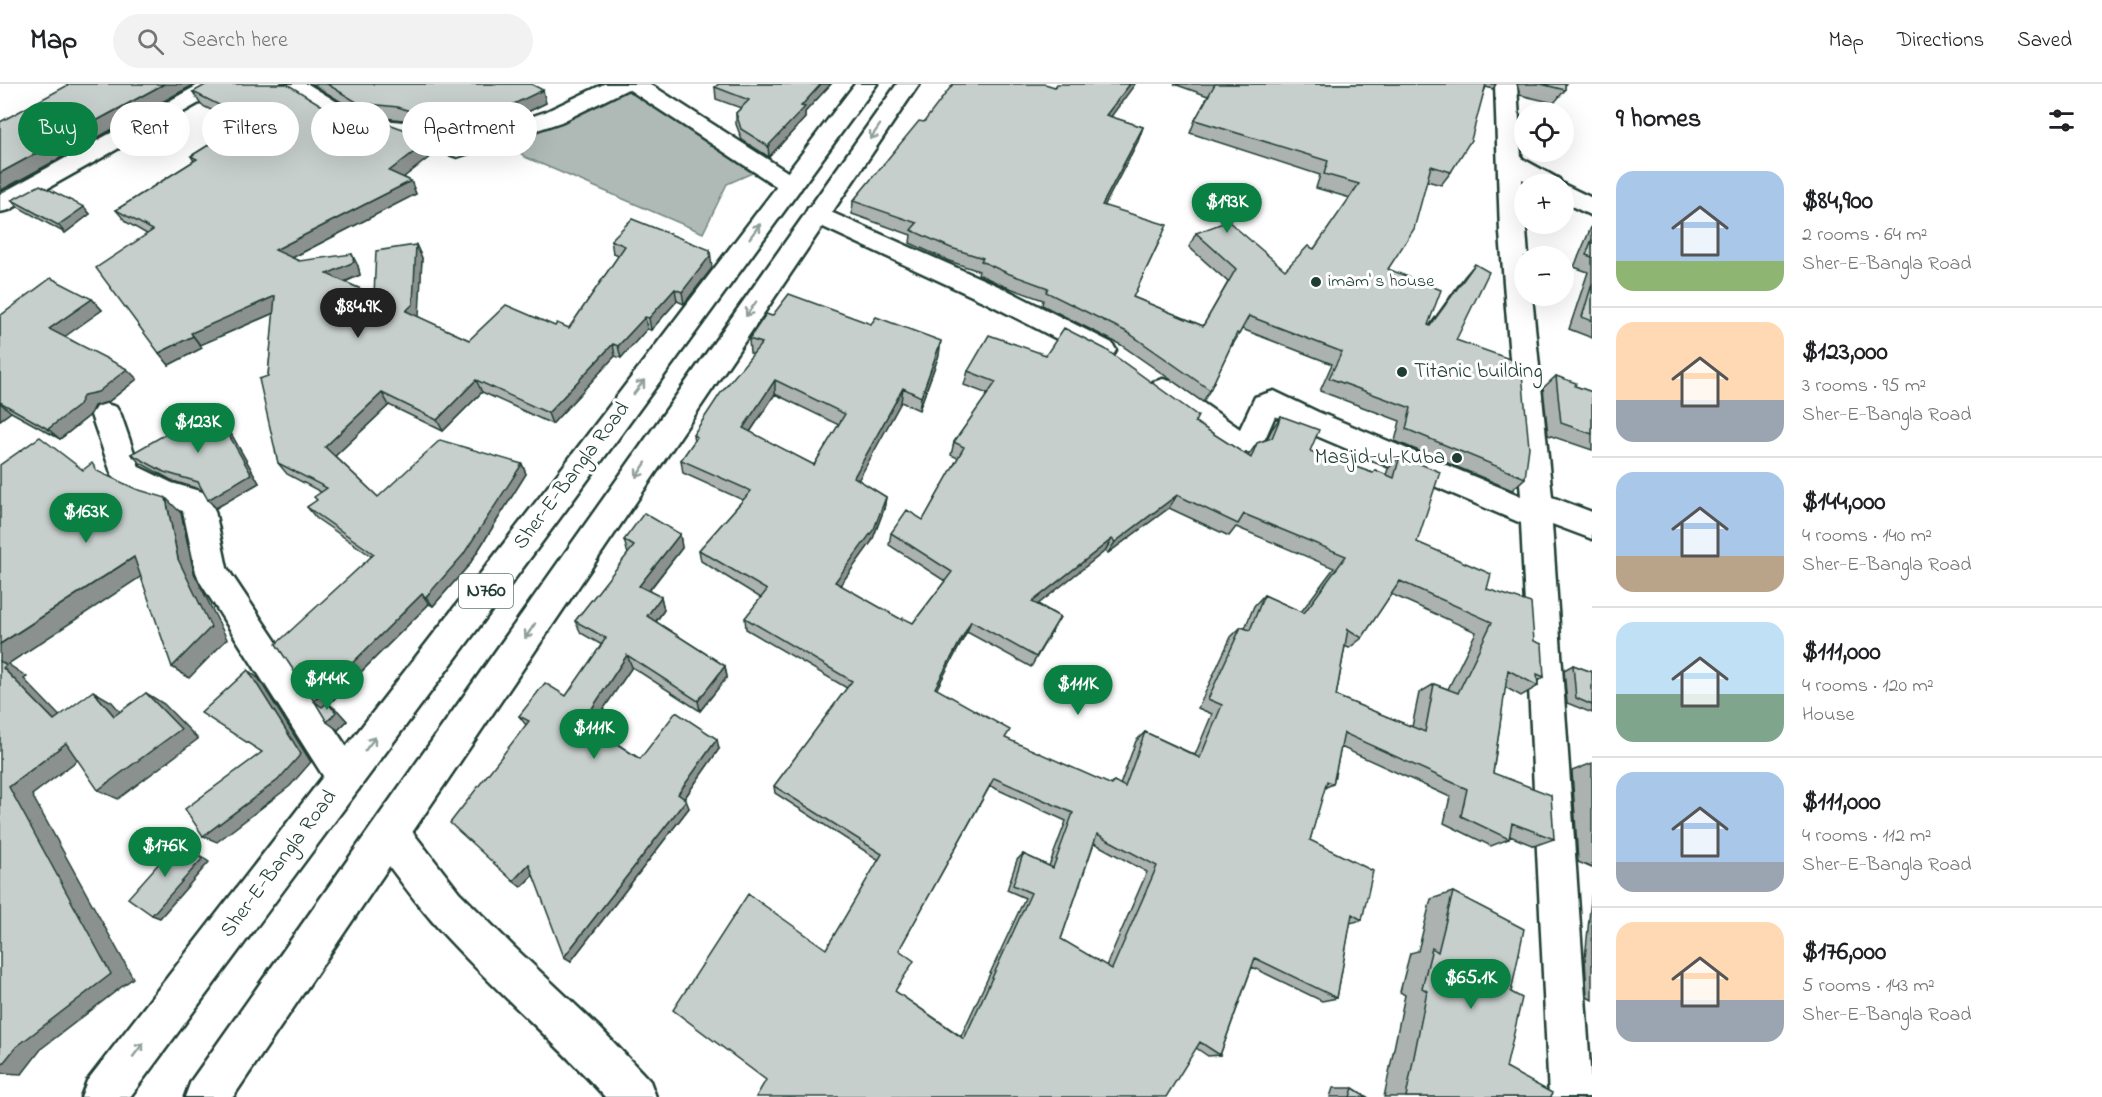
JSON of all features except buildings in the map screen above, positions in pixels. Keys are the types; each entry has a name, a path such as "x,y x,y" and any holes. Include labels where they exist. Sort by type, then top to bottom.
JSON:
{"main road":[{"path":"0,204 216,84"},
{"path":"294,84 357,124 395,127 457,150 553,117 621,84"},
{"path":"635,84 791,185"},
{"name":"Sher-E-Bangla Road","path":"103,1097 866,84"},
{"name":"N760","path":"207,1097 908,84"},
{"path":"1506,84 1508,161 1536,501 1571,1097"},
{"path":"1508,161 1532,174"},
{"path":"1574,198 1592,208"},
{"path":"817,214 998,297 1110,354 1229,439 1249,442 1264,405 1274,402 1308,420 1536,501 1592,526"},
{"path":"106,415 126,475 164,493 195,502 212,572 345,777"},
{"path":"390,835 445,906 499,962 586,1044 634,1097"}],"shaded area":[{"path":"630,88 752,173 727,184 703,233 525,157 537,156 537,127"}],"place":[{"name":"imam' s house","path":"1316,282"},
{"name":"Titanic building","path":"1402,372"},
{"name":"Masjid-ul-Kuba","path":"1457,458"}]}
